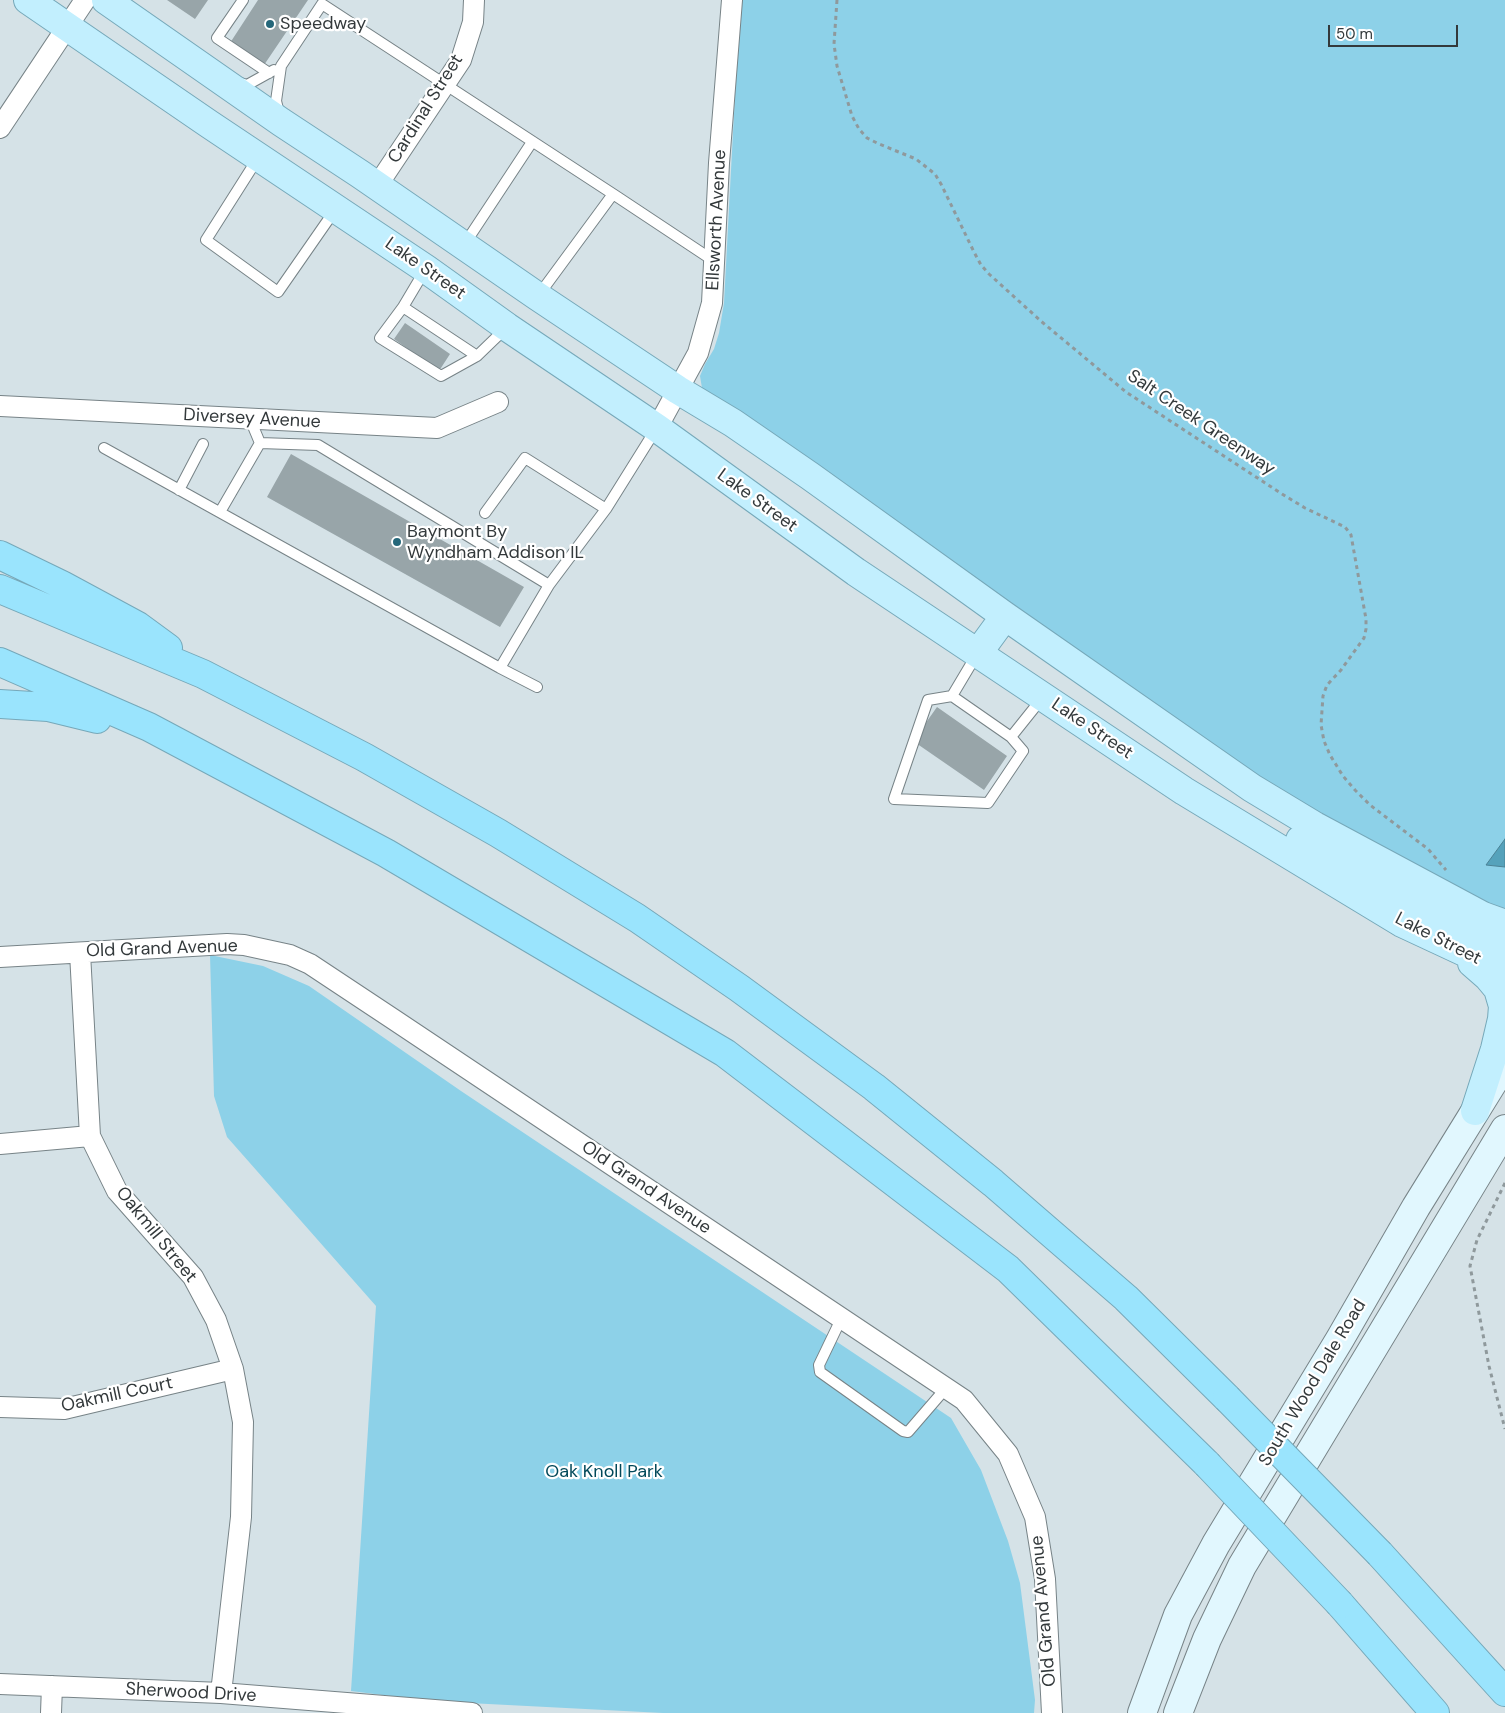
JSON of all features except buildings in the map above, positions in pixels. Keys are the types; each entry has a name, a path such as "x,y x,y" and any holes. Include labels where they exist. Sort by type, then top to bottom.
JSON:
{"highway":[{"path":"0,555 138,626 203,674"},
{"path":"0,589 203,674 364,757 498,833 637,918 740,988 874,1087 994,1183 1126,1298 1228,1398 1380,1554 1505,1692"},
{"path":"0,662 166,736 386,853 725,1052 1008,1269 1207,1464 1340,1604 1435,1713"},
{"path":"0,704 48,707 166,736"}],"main road":[{"name":"Lake Street","path":"28,0 426,269 506,327 657,428 856,572 1184,791 1402,923 1505,971"},
{"path":"106,0 463,246 795,466 1005,616 1252,788 1324,830 1483,916 1505,924"},
{"path":"978,653 1005,616"},
{"path":"1184,791 1237,804 1409,901 1505,947"},
{"path":"1460,951 1498,989 1502,1006 1502,1019 1495,1049 1475,1111"},
{"name":"South Wood Dale Road","path":"1142,1713 1178,1615 1216,1544 1340,1339 1416,1207 1505,1063"},
{"name":"South Wood Dale Road","path":"1178,1713 1207,1639 1242,1566 1505,1129"}],"street":[{"path":"0,128 85,0"},
{"name":"Cardinal Street","path":"378,186 460,60 473,22 474,0"},
{"name":"Ellsworth Avenue","path":"657,428 698,354 712,303 720,153 732,0"},
{"name":"Diversey Avenue","path":"0,406 437,428 498,402"},
{"name":"Old Grand Avenue","path":"0,957 227,944 244,945 290,955 303,961 964,1400 1008,1454 1035,1517 1044,1579 1052,1713"},
{"name":"Oakmill Street","path":"80,953 90,1136 117,1191 193,1277 216,1320 233,1368 243,1422 241,1507 221,1693"},
{"path":"0,1144 90,1136"},
{"name":"Oakmill Court","path":"0,1407 64,1409 233,1368"},
{"name":"Sherwood Drive","path":"0,1684 221,1693 385,1710 472,1713"},
{"path":"51,1713 52,1686"}],"lane":[{"path":"243,0 217,38 269,73"},
{"path":"281,122 276,101 281,66 319,2 714,261"},
{"path":"216,76 247,85 281,66"},
{"path":"463,246 532,142"},
{"path":"259,156 206,240 278,292 336,209"},
{"path":"537,296 612,194"},
{"path":"426,269 403,307 380,338 441,376 477,356 506,327"},
{"path":"403,307 477,356"},
{"path":"250,419 260,443"},
{"path":"500,668 549,585 606,509 657,428"},
{"path":"220,512 260,443"},
{"path":"260,443 318,445 549,585"},
{"path":"178,490 203,444"},
{"path":"104,448 500,668 537,686"},
{"path":"485,513 525,458 606,509"},
{"path":"952,696 978,653"},
{"path":"952,696 1011,737 1023,752 988,803 894,799 928,700 952,696"},
{"path":"1011,737 1044,697"},
{"path":"842,1318 819,1366 820,1372 902,1431 908,1432 946,1388"}],"path":[{"name":"Salt Creek Greenway","path":"837,0 834,44 837,66 855,122 867,138 916,159 935,174 981,265 989,274 1042,322 1126,392 1282,494 1305,508 1345,527 1351,535 1365,612 1366,629 1364,638 1341,670 1327,685 1323,696 1321,724 1324,741 1343,776 1355,790 1370,805 1428,849 1450,876"},
{"path":"1505,1182 1478,1240 1470,1266 1489,1366 1505,1429"}],"green space":[{"path":"740,0 1505,0 1505,910 1478,901 1404,865 1255,775 707,398 702,388 700,376 714,349 724,303"},
{"name":"Oak Knoll Park","path":"210,955 263,966 309,986 461,1091 951,1418 981,1470 1008,1541 1020,1583 1035,1700 1034,1713 663,1713 430,1701 351,1691 376,1306 227,1137 214,1096"}],"shaded area":[{"path":"1505,839 1505,867 1486,865"}],"place":[{"name":"Speedway","path":"270,24"},
{"name":"Baymont By Wyndham Addison IL","path":"397,542"}]}
